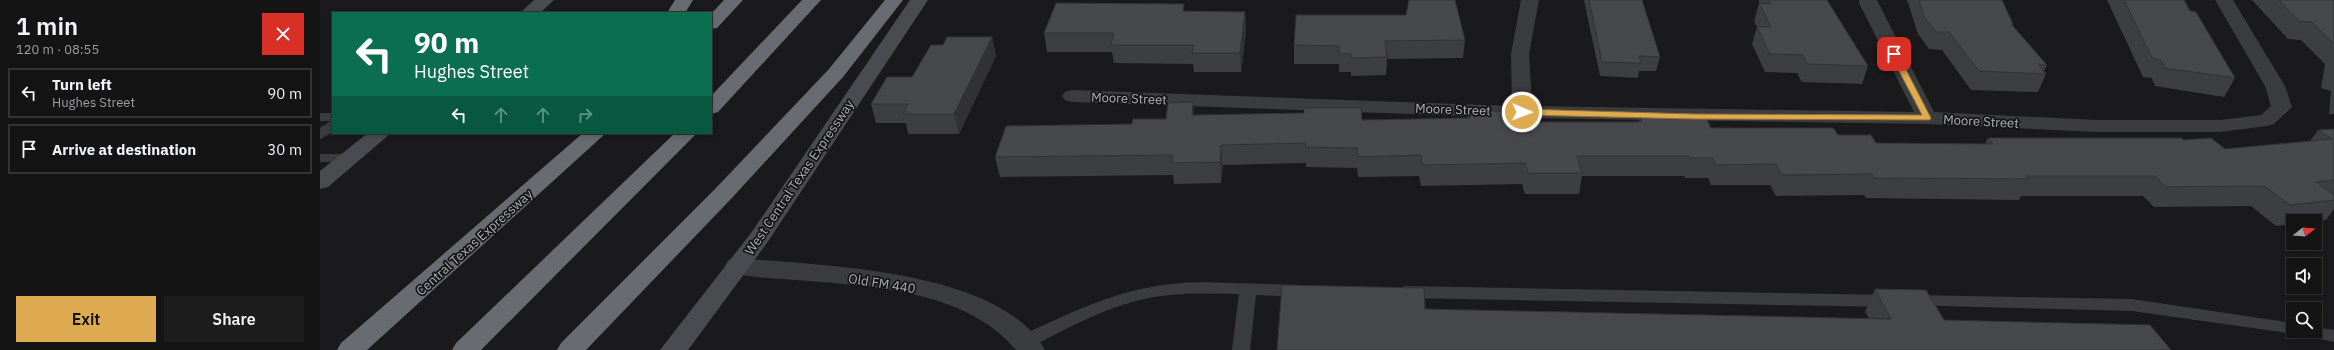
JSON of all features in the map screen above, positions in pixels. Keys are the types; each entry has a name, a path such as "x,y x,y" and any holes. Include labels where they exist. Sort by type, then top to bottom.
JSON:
{"highway":[{"path":"677,12 684,0"},
{"path":"712,23 734,0"},
{"path":"712,107 812,0"},
{"path":"570,350 722,195 836,73 894,0"},
{"name":"Central Texas Expressway","path":"350,350 595,134"},
{"path":"465,350 686,134"}],"main road":[{"path":"530,12 545,0"},
{"name":"West Central Texas Expressway","path":"673,350 759,238 919,0"},
{"path":"320,182 380,134"}],"street":[{"path":"1522,112 1520,54 1530,0"},
{"path":"1868,0 1868,4 1927,118"},
{"name":"Moore Street","path":"1072,96 1522,112 1694,116 1927,118 2097,126 2220,126 2268,120 2282,107 2275,86 2224,0"},
{"name":"Old FM 440","path":"737,266 900,283 969,302 1006,322 1028,346"}],"lane":[{"path":"320,117 332,117"},
{"path":"320,135 332,126"},
{"path":"320,158 350,158"},
{"path":"1028,346 1094,310 1142,293 1183,289 1320,291"},
{"path":"1241,350 1248,290"},
{"path":"1392,292 2132,305 2286,328"},
{"path":"2322,334 2334,336"}],"building":[{"path":"1409,0 1455,0 1465,40 1385,41 1387,57 1351,58 1351,54 1339,54 1339,46 1294,45 1296,15 1406,15"},
{"path":"1589,0 1642,0 1660,57 1639,56 1641,63 1602,62"},
{"path":"1769,0 1827,0 1868,66 1807,64 1803,55 1770,54 1757,27 1771,27 1759,3 1771,4"},
{"path":"1919,0 2002,0 2013,24 2011,24 2047,65 2039,65 2046,74 1979,71 1949,32 1936,32 1924,17"},
{"path":"2124,0 2184,0 2190,11 2196,12 2235,78 2165,68 2161,60 2152,58"},
{"path":"2279,0 2334,0 2334,44 2312,22 2299,21"},
{"path":"1056,3 1184,4 1183,11 1245,12 1240,53 1192,53 1194,45 1111,45 1114,33 1044,33"},
{"path":"947,37 992,37 954,114 903,114 908,104 871,104 887,77 912,77 931,45 943,45"},
{"path":"1193,102 1192,115 1304,113 1304,108 1361,108 1362,120 1470,118 1468,111 1524,111 1527,122 1642,122 1640,116 1705,116 1711,128 1833,128 1838,135 1871,135 1876,143 1993,144 1988,138 2181,138 2184,140 2211,138 2225,149 2332,139 2318,130 2334,129 2334,180 2316,182 2334,195 2334,200 2290,205 2264,186 2166,187 2155,176 2026,176 2029,179 1874,178 1872,174 1782,175 1776,164 1716,165 1713,158 1690,158 1689,156 1577,156 1582,173 1528,173 1525,163 1422,165 1421,155 1358,157 1357,148 1306,147 1305,143 1221,145 1220,162 1172,163 1173,155 995,157 1006,126 1132,124 1133,119 1166,119 1168,103"},
{"path":"1282,285 1424,288 1425,309 1891,319 1875,289 1926,290 1944,320 2150,325 2171,350 1277,350"}],"route":[{"path":"1522,112 1694,116 1927,118 1894,54"}]}
